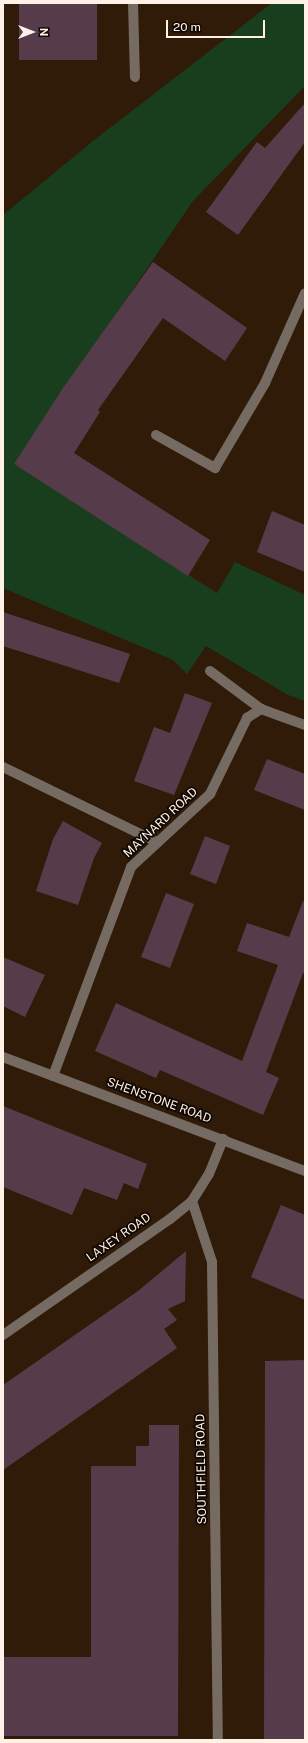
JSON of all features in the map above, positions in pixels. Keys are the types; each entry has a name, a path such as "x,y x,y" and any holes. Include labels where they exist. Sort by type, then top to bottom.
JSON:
{"street":[{"path":"133,3 135,77"},
{"path":"156,435 215,468 265,383 305,294"},
{"path":"210,671 262,709 305,725"},
{"name":"MAYNARD ROAD","path":"53,1076 131,867 210,794 247,718 262,709"},
{"path":"3,768 157,842"},
{"name":"SHENSTONE ROAD","path":"3,1057 305,1171"},
{"name":"LAXEY ROAD","path":"3,1335 170,1219 192,1201 209,1174 223,1139"},
{"name":"SOUTHFIELD ROAD","path":"192,1201 212,1262 218,1740"}],"green space":[{"path":"272,3 305,3 305,86 193,201 14,464 217,593 235,562 305,595 305,701 288,695 206,646 187,674 173,660 3,588 3,215 98,137"}],"building":[{"path":"19,3 97,3 97,60 19,60"},
{"path":"305,103 305,142 238,235 206,212 257,142 265,148"},
{"path":"153,262 247,328 225,361 163,318 98,410 100,412 74,453 210,540 188,576 14,464 63,388"},
{"path":"272,511 305,525 305,572 257,552"},
{"path":"3,612 130,654 119,683 3,646"},
{"path":"185,693 212,703 174,795 134,781 154,727 170,733"},
{"path":"267,759 305,774 305,810 254,790"},
{"path":"63,821 102,843 94,858 78,905 36,891 53,839"},
{"path":"205,836 230,846 216,884 190,874"},
{"path":"166,893 194,904 170,968 141,957"},
{"path":"303,901 305,902 305,974 303,973 266,1072 279,1078 263,1115 160,1070 156,1078 95,1051 116,1003 242,1061 278,965 237,951 247,923 289,937"},
{"path":"3,957 45,975 25,1017 3,1006"},
{"path":"3,1106 147,1164 138,1189 124,1183 117,1200 84,1188 72,1215 3,1187"},
{"path":"281,1205 305,1215 305,1300 251,1277"},
{"path":"186,1251 185,1301 168,1309 177,1320 164,1329 177,1348 3,1470 3,1385 138,1291"},
{"path":"305,1360 305,1740 264,1740 265,1361"},
{"path":"149,1425 179,1425 178,1736 3,1736 3,1657 91,1657 91,1466 136,1466 136,1446 149,1446"}]}
